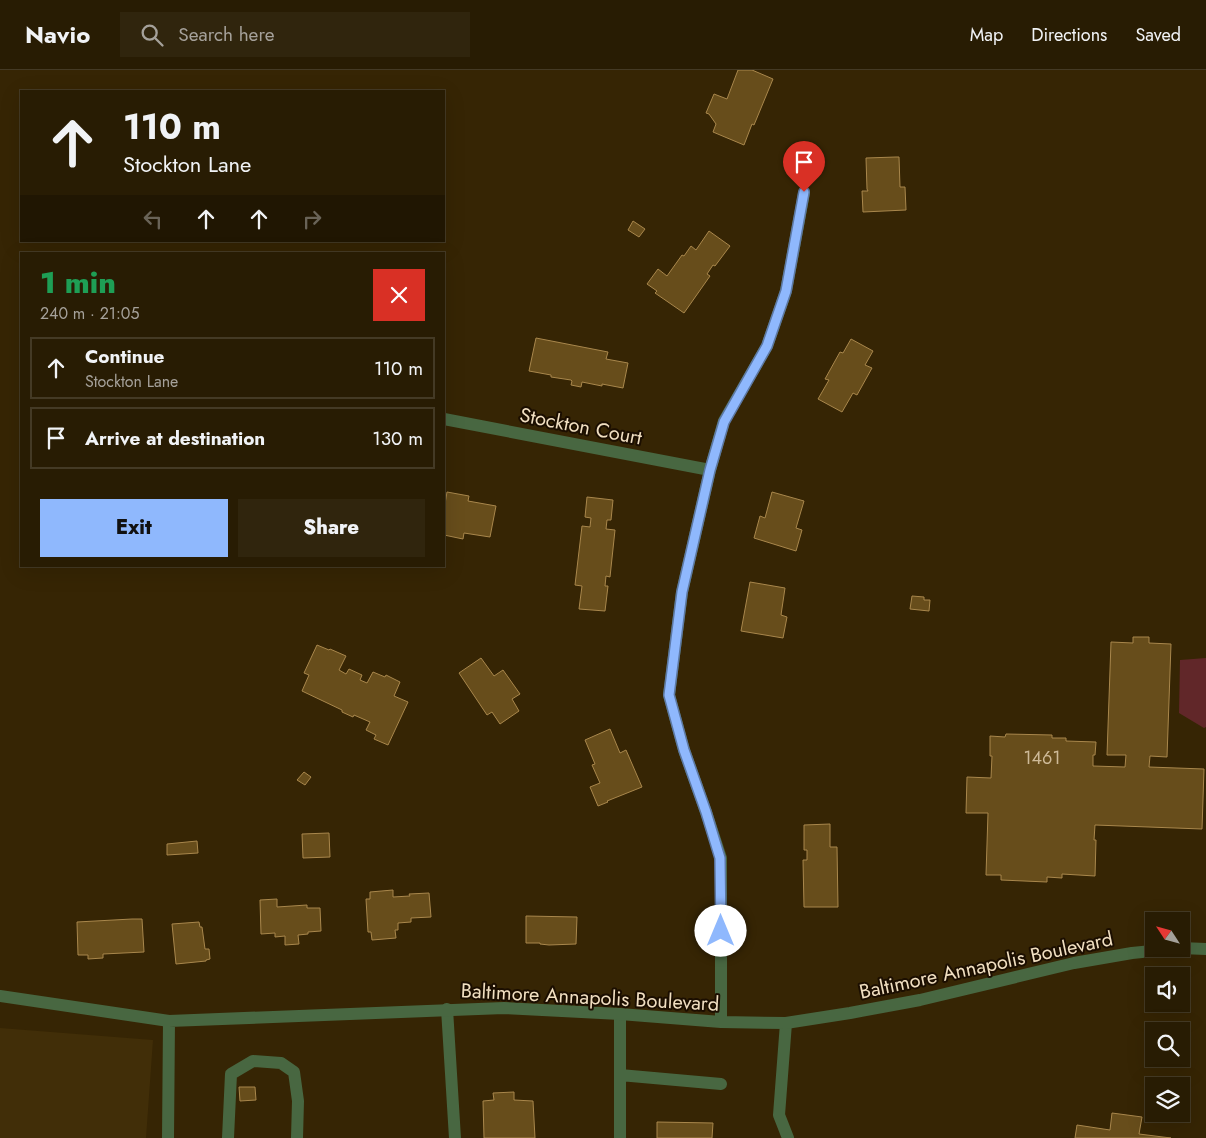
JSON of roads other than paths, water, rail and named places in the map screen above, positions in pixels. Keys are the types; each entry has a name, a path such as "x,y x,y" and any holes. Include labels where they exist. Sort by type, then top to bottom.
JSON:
{"street":[{"path":"721,1022 720,858 684,750 669,695 682,592 710,470 724,422 767,346 786,291 804,192"},
{"name":"Stockton Court","path":"445,419 710,470"},
{"path":"1190,948 1206,949"},
{"name":"Baltimore Annapolis Boulevard","path":"0,996 169,1020 504,1008 721,1022 786,1023 920,1000 1074,963 1145,952"},
{"path":"447,1010 455,1138"},
{"path":"620,1014 620,1138"},
{"path":"168,1138 169,1020"},
{"path":"786,1023 779,1115 788,1138"},
{"path":"228,1138 230,1074 253,1061 281,1062 294,1072 298,1101 297,1138"},
{"path":"620,1076 721,1084"}]}
